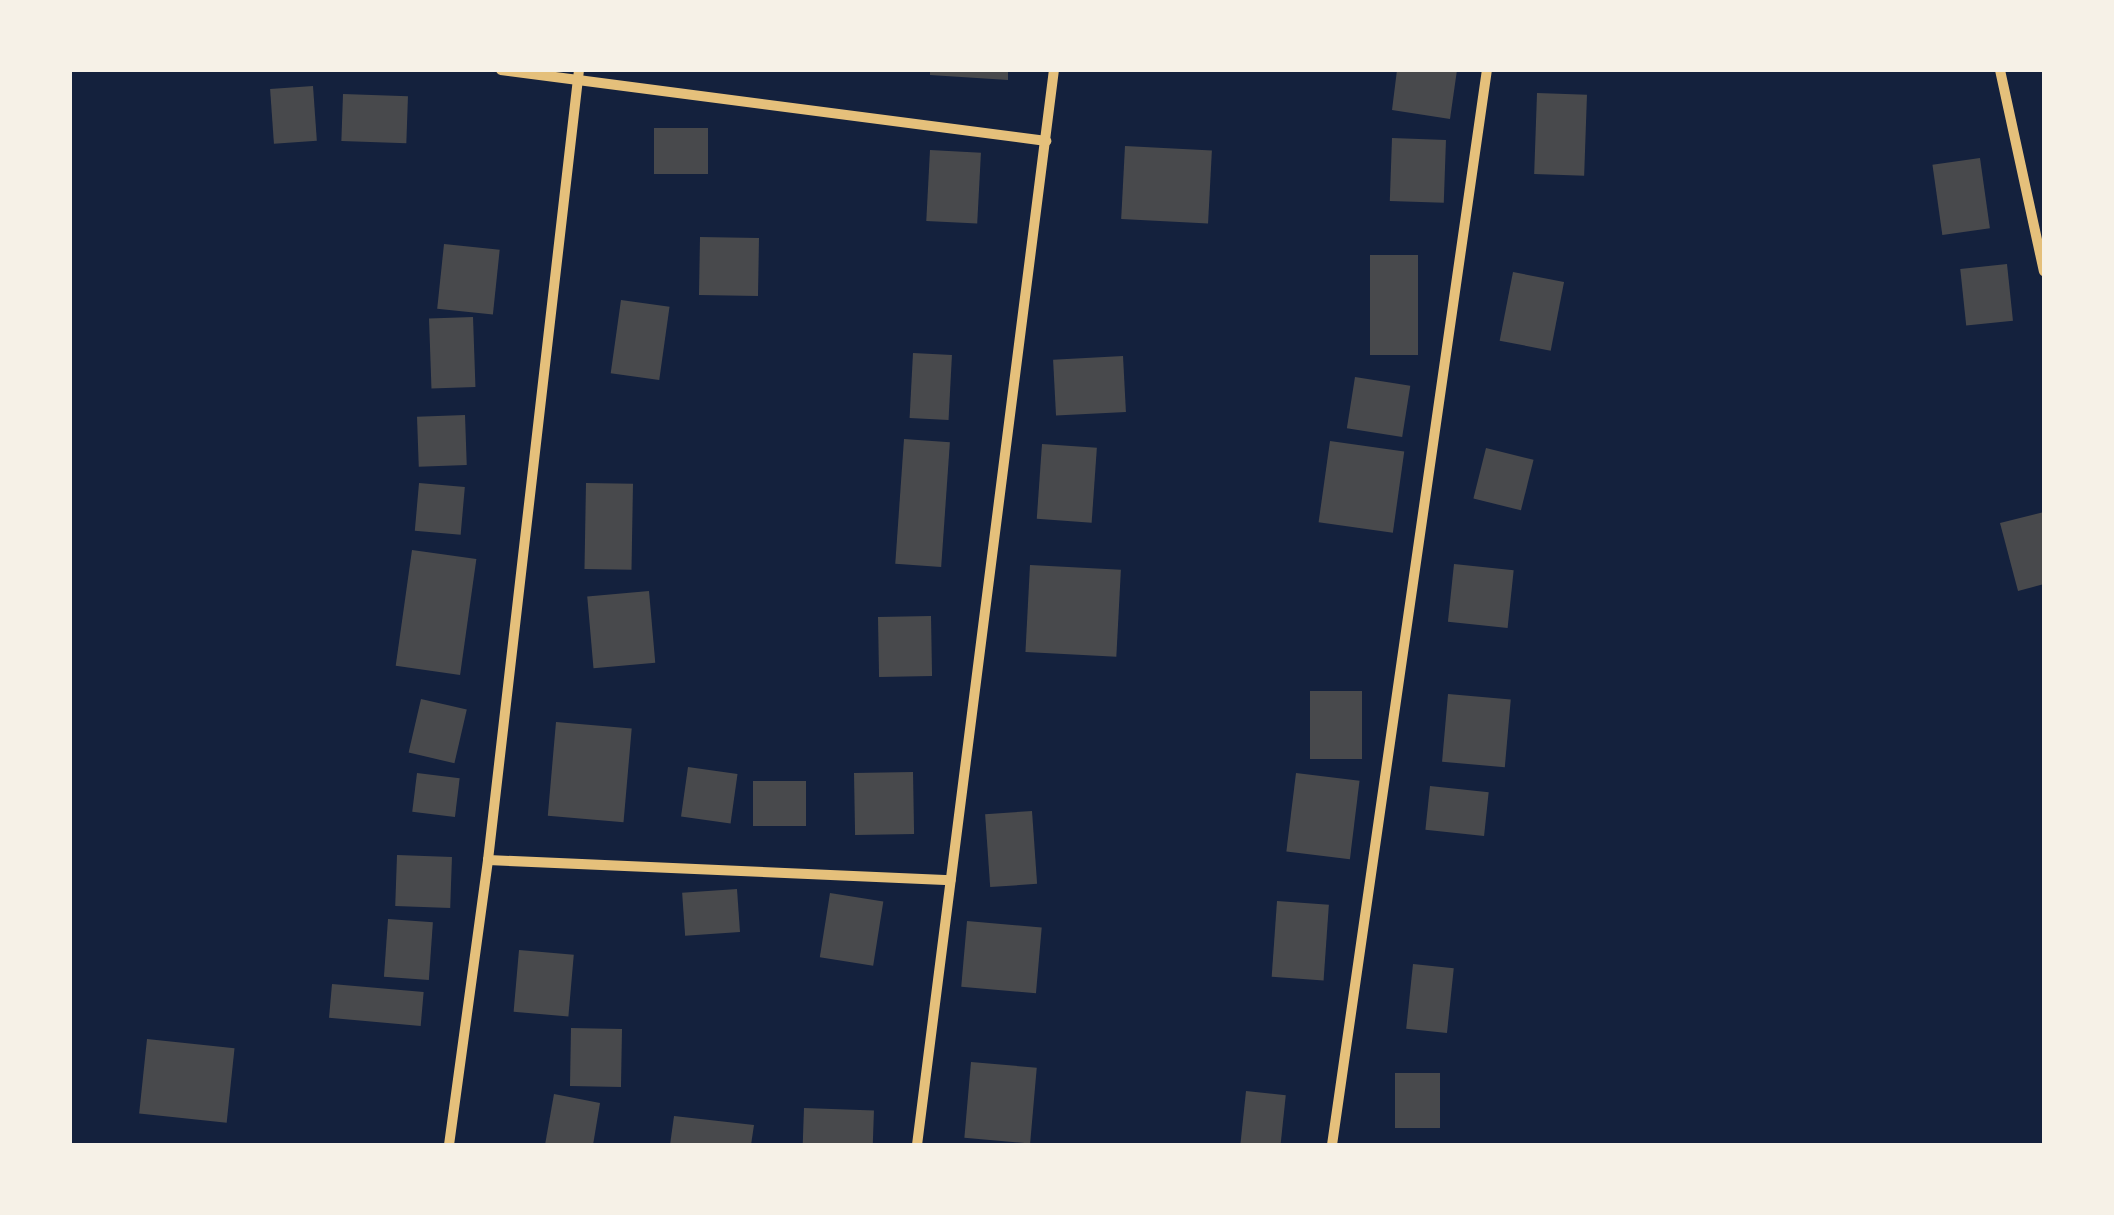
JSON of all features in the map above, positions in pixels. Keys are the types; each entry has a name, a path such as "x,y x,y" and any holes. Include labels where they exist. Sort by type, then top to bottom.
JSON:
{"street":[{"path":"500,70 579,73 1046,141"},
{"path":"917,1145 1054,70"},
{"path":"1332,1145 1487,70"},
{"path":"2000,70 2044,272"},
{"path":"449,1145 488,860 579,73"},
{"path":"488,860 951,880"}],"building":[{"path":"930,70 1008,70 1008,80 930,75"},
{"path":"1397,70 1457,70 1450,119 1392,110"},
{"path":"313,86 317,141 274,144 270,89"},
{"path":"1537,93 1587,95 1584,176 1534,174"},
{"path":"343,94 408,96 406,143 341,141"},
{"path":"654,128 708,128 708,174 654,174"},
{"path":"1392,138 1446,140 1444,203 1390,201"},
{"path":"1125,146 1212,151 1208,223 1121,219"},
{"path":"930,150 981,153 977,224 926,221"},
{"path":"1980,158 1990,228 1942,235 1932,165"},
{"path":"700,237 759,238 758,296 699,295"},
{"path":"444,244 500,250 493,314 437,309"},
{"path":"1370,255 1418,255 1418,355 1370,355"},
{"path":"2007,264 2013,321 1966,326 1960,269"},
{"path":"1513,272 1564,282 1551,351 1500,341"},
{"path":"621,300 670,307 659,380 611,373"},
{"path":"473,317 475,387 431,388 429,319"},
{"path":"913,353 952,355 949,420 910,418"},
{"path":"1123,356 1126,412 1056,416 1053,360"},
{"path":"1355,377 1410,386 1402,437 1347,428"},
{"path":"465,415 467,465 419,467 417,417"},
{"path":"904,439 950,442 941,567 895,564"},
{"path":"1330,441 1404,451 1393,533 1319,522"},
{"path":"1042,444 1097,448 1092,523 1037,519"},
{"path":"1486,448 1534,460 1521,510 1473,498"},
{"path":"419,483 465,487 461,535 415,531"},
{"path":"586,483 633,484 631,570 584,569"},
{"path":"2044,512 2044,584 2018,591 2000,523"},
{"path":"412,550 476,559 460,675 396,666"},
{"path":"1454,564 1514,570 1508,628 1448,622"},
{"path":"1030,565 1121,570 1116,657 1025,652"},
{"path":"649,591 655,663 594,668 587,596"},
{"path":"931,616 932,676 879,677 878,617"},
{"path":"1310,691 1362,691 1362,759 1310,759"},
{"path":"1448,694 1511,699 1505,767 1442,762"},
{"path":"421,699 467,710 454,763 409,753"},
{"path":"556,722 632,729 624,822 548,816"},
{"path":"688,767 738,774 731,823 681,817"},
{"path":"913,772 914,834 855,835 854,773"},
{"path":"417,773 460,778 455,817 412,812"},
{"path":"1296,773 1360,781 1350,859 1286,851"},
{"path":"753,781 806,781 806,826 753,826"},
{"path":"1430,786 1489,792 1484,836 1425,830"},
{"path":"1032,811 1037,884 990,887 985,814"},
{"path":"397,855 452,857 450,908 395,906"},
{"path":"737,889 740,932 685,936 682,893"},
{"path":"830,893 883,901 873,966 820,957"},
{"path":"1277,901 1329,905 1324,980 1272,977"},
{"path":"388,919 433,922 429,980 384,977"},
{"path":"967,921 1042,928 1036,993 961,987"},
{"path":"519,950 574,955 568,1017 514,1012"},
{"path":"1413,964 1454,968 1447,1033 1406,1029"},
{"path":"332,984 424,992 421,1026 329,1018"},
{"path":"571,1028 622,1029 621,1087 570,1086"},
{"path":"147,1039 235,1048 227,1123 139,1114"},
{"path":"971,1062 1037,1068 1030,1143 964,1138"},
{"path":"1395,1073 1440,1073 1440,1128 1395,1128"},
{"path":"1246,1091 1286,1095 1281,1145 1240,1145"},
{"path":"554,1094 600,1103 593,1145 545,1145"},
{"path":"804,1108 874,1110 873,1145 803,1145"},
{"path":"674,1116 754,1125 751,1145 670,1145"}]}
